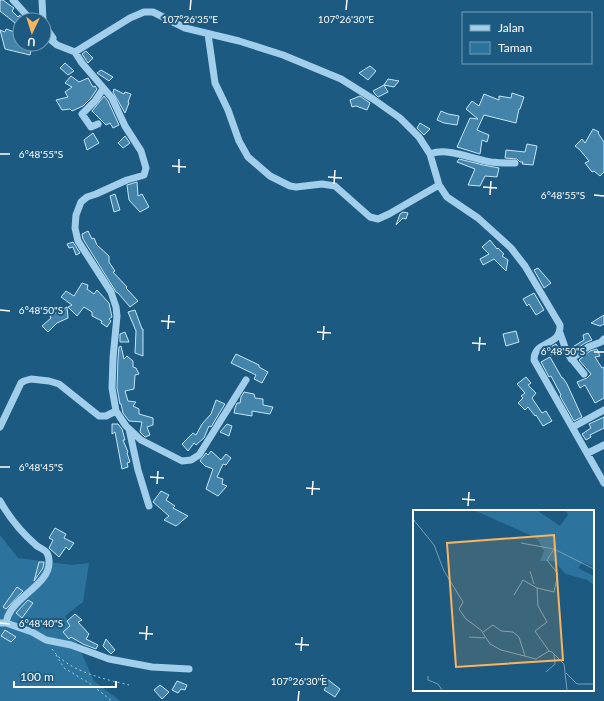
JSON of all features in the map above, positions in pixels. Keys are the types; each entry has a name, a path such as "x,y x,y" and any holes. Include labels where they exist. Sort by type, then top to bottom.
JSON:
{"street":[{"path":"13,0 24,12"},
{"path":"42,0 43,12"},
{"path":"75,52 130,18 144,12 153,12 185,28 239,40 283,55 341,79 400,118 419,137 430,154 439,185 448,197 478,218 511,248 541,290 560,324 560,333 567,353 584,374"},
{"path":"208,34 214,82 248,157 270,176 290,186 296,187 322,184 335,186 370,217 378,219 439,185"},
{"path":"52,37 57,45"},
{"path":"52,41 57,45 75,52 103,89 112,98 141,151 146,168 144,175 127,180 87,197 81,202 76,215 75,228 78,241 111,292 116,307 117,316 112,388 116,411 129,430 141,440 182,461 191,460 199,455 246,380"},
{"path":"98,124 90,127 82,114 95,101 103,89"},
{"path":"430,154 435,152 453,153 491,162 516,164"},
{"path":"560,333 557,337 537,349 534,354 534,360 574,427 604,483"},
{"path":"572,359 588,347 604,339"},
{"path":"0,427 22,383 30,379 49,381 59,384 99,416 106,416 116,411"},
{"path":"574,427 604,410"},
{"path":"129,430 138,470 149,506"},
{"path":"588,454 604,445"},
{"path":"0,501 20,528 38,546 47,552 50,564 44,578 14,606 3,623 32,632 46,640 71,645 109,659 152,667 188,669"}],"path":[{"path":"46,640 64,668 89,683 112,701"},
{"path":"56,655 70,666 83,672 95,675 104,680 129,685"}],"green space":[{"path":"0,535 18,558 72,565 89,563 83,602 65,616 94,681 120,701 0,701"}],"building":[{"path":"0,0 3,0 14,8 12,11 12,21 0,11"},
{"path":"6,29 12,31 12,51 5,49 0,30 5,32"},
{"path":"86,51 93,58 88,63 82,54"},
{"path":"18,52 31,52 30,55"},
{"path":"65,63 74,71 68,75 60,68"},
{"path":"370,66 376,71 368,80 359,73"},
{"path":"101,70 113,77 109,81 97,73"},
{"path":"71,76 79,82 88,78 93,87 95,86 97,89 83,106 72,111 70,109 62,110 56,100 68,97 65,92 72,87 65,83"},
{"path":"388,79 399,81 394,87 384,85"},
{"path":"384,85 388,92 378,97 373,91"},
{"path":"114,89 124,94 125,92 131,94 125,113 113,92"},
{"path":"512,93 524,97 519,109 516,123 484,115 477,130 489,135 487,142 482,140 480,154 457,147 470,118 478,119 466,109 472,101 479,106 484,94 499,100 499,96 511,98"},
{"path":"104,96 108,101 119,125 113,128 110,123 106,125 92,111"},
{"path":"360,96 370,103 367,110 356,106 352,107 350,100"},
{"path":"441,111 459,116 457,125 444,123 437,120"},
{"path":"420,123 430,129 424,135 417,128"},
{"path":"593,129 599,132 598,133 604,142 604,172 600,176 594,171 592,172 585,163 589,161 575,146 582,139 585,143"},
{"path":"93,133 99,143 87,150 84,140"},
{"path":"125,136 130,143 123,148 118,143"},
{"path":"527,144 537,146 533,165 522,164 523,162 520,162 517,159 505,158 506,150 525,152"},
{"path":"459,159 499,168 497,177 485,176 480,186 468,185 475,169 457,162"},
{"path":"137,182 138,196 142,194 149,207 140,212 129,200 127,185"},
{"path":"115,194 120,210 114,212 110,196"},
{"path":"403,212 408,213 406,219 403,218 396,225 400,214"},
{"path":"88,231 92,239 94,238 97,245 109,256 109,262 115,271 113,272 138,301 130,307 116,292 83,239 82,234"},
{"path":"490,240 497,249 498,248 504,254 502,256 508,260 506,271 494,259 483,265 480,259 489,254 482,247"},
{"path":"73,242 80,253 76,255 73,247 69,248 67,244"},
{"path":"538,268 551,283 544,288 534,270"},
{"path":"82,283 88,285 87,289 94,294 97,290 109,303 112,317 109,319 111,321 107,327 101,323 102,321 92,316 92,312 84,307 77,316 68,307 72,305 61,297 66,291 74,296"},
{"path":"534,293 544,310 536,315 529,304 527,306 523,299"},
{"path":"67,307 68,318 57,323 48,332 42,326 51,318 50,316"},
{"path":"135,310 143,329 143,356 135,353 136,331 128,312"},
{"path":"604,315 604,324 600,326 591,323"},
{"path":"516,331 519,342 506,346 503,334"},
{"path":"125,332 129,342 120,342 120,334"},
{"path":"588,333 592,340 572,352 571,348 584,340 583,335"},
{"path":"556,344 561,351 551,355 547,349"},
{"path":"121,346 124,359 127,356 133,361 133,367 136,368 139,374 135,375 134,389 125,391 128,401 136,402 133,406 139,409 139,414 153,418 153,425 147,427 150,435 145,437 140,432 142,422 129,421 123,413 120,404 117,388 119,347"},
{"path":"597,349 600,356 595,357 602,368 604,367 604,398 595,403 585,385 580,388 577,382 587,378 591,374 579,360 590,351"},
{"path":"236,354 259,365 259,367 268,372 262,383 254,379 256,375 231,363"},
{"path":"550,357 567,384 582,417 574,421 551,376 549,377 541,362"},
{"path":"526,377 531,383 528,385 536,393 532,398 542,413 546,411 552,421 543,426 536,415 535,416 528,407 525,410 518,403 523,398 521,396 525,393 517,384"},
{"path":"244,392 254,394 255,398 263,399 263,405 273,407 270,414 252,411 252,416 234,413 237,403 240,403"},
{"path":"216,400 225,404 211,427 209,426 204,438 196,445 194,443 188,451 182,444 193,433 196,435 202,424 211,414"},
{"path":"604,417 604,428 590,435 591,437 586,440 582,434 591,428 589,424"},
{"path":"112,424 118,424 122,429 125,440 123,440 128,452 130,462 127,463 128,467 122,469 115,432 112,434"},
{"path":"227,424 232,426 229,436 220,432"},
{"path":"211,451 221,460 226,454 231,458 226,465 223,464 217,477 223,479 222,484 227,486 218,496 206,489 213,469 205,466 200,461 206,453 208,455"},
{"path":"161,491 169,495 166,500 175,506 173,508 188,516 176,526 164,520 169,516 153,502"},
{"path":"55,528 66,534 64,538 74,543 69,550 66,547 59,557 49,548 53,540 49,538"},
{"path":"39,562 44,562 43,568 34,581"},
{"path":"17,587 23,591 6,609 3,607"},
{"path":"28,600 33,603 22,618 16,613"},
{"path":"75,614 82,620 78,622 89,634 86,639 98,645 96,649 71,637 69,639 63,632 70,626 67,621"},
{"path":"5,630 16,637 11,642 1,636"},
{"path":"106,639 115,650 111,654 103,646"},
{"path":"322,675 340,689 335,697 324,690 326,687 318,680"},
{"path":"177,681 187,685 185,690 181,689 178,693 172,690"},
{"path":"160,685 169,692 162,699 154,690"}]}
